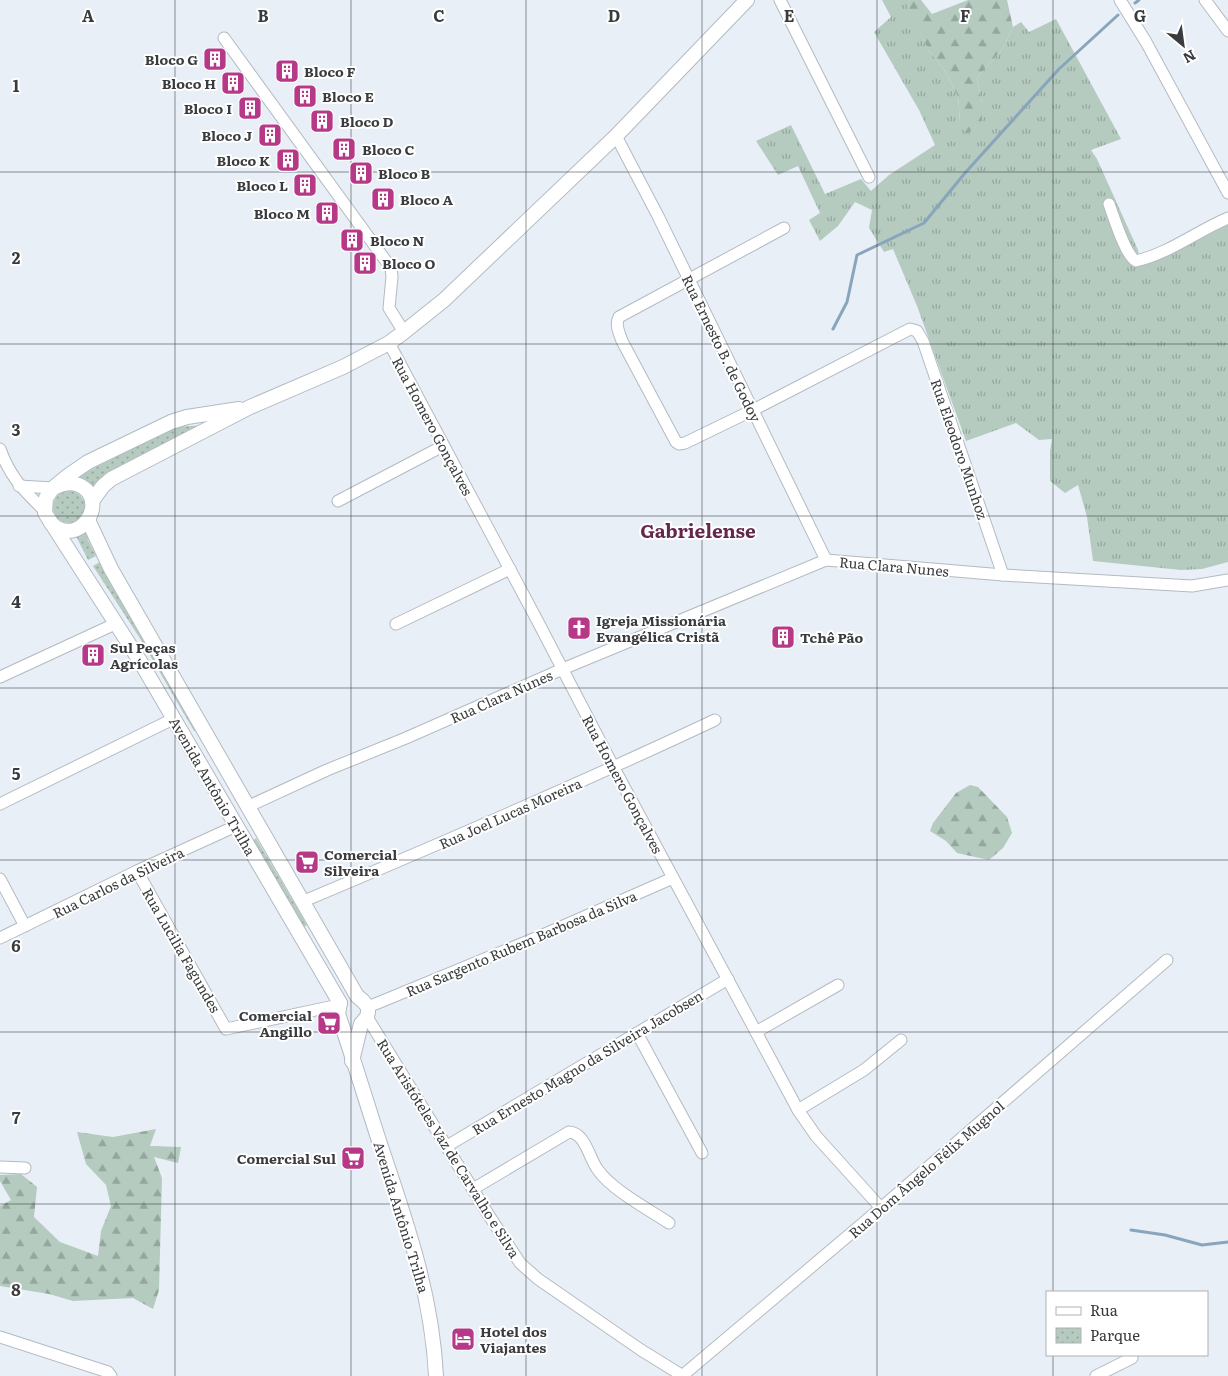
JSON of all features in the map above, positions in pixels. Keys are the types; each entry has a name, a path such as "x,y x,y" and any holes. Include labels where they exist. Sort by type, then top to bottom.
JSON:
{"main road":[{"path":"92,501 111,479 250,407 343,366 389,343 404,332 451,294 616,136 747,0"},
{"path":"54,488 68,483 76,484 83,487 89,493 92,501 92,511 82,527 64,530 55,527 47,516 46,498 54,488 69,474 88,462 171,422 206,413 250,407"},
{"name":"Avenida Antônio Trilha","path":"47,516 117,623 340,1004 338,1014 352,1061 411,1237 424,1285 431,1321 436,1376"},
{"name":"Avenida Antônio Trilha","path":"88,520 111,569 357,996 363,1000 365,1016"},
{"path":"340,1004 348,996 357,996"},
{"path":"341,1021 350,1026 365,1016"},
{"path":"352,1061 365,1016"}],"street":[{"path":"780,0 869,177"},
{"path":"1120,0 1150,50 1228,193"},
{"path":"1205,0 1228,31"},
{"path":"224,38 391,268 389,308 404,332"},
{"name":"Rua Ernesto B. de Godoy","path":"616,136 658,216 826,560"},
{"path":"1109,204 1124,244 1131,257 1136,261 1164,251 1228,218"},
{"path":"753,410 685,443 679,444 676,442 622,341 617,322 619,316 784,228"},
{"name":"Rua Eleodoro Munhoz","path":"753,410 910,329 917,331 923,341 1002,575"},
{"name":"Rua Homero Gonçalves","path":"389,343 798,1110 816,1136 881,1208"},
{"path":"338,501 443,446"},
{"path":"1,456 19,486 47,516"},
{"path":"19,486 54,488"},
{"name":"Rua Clara Nunes","path":"248,806 562,669 826,560 1002,575 1192,586 1228,580"},
{"path":"396,624 510,569"},
{"path":"0,677 117,623"},
{"path":"0,804 173,719"},
{"name":"Rua Joel Lucas Moreira","path":"304,901 614,768 714,720"},
{"name":"Rua Carlos da Silveira","path":"0,938 236,826"},
{"name":"Rua Lucilia Fagundes","path":"137,872 226,1030 340,1004"},
{"name":"Rua Sargento Rubem Barbosa da Silva","path":"365,1016 538,937 674,878"},
{"path":"0,879 25,926"},
{"name":"Rua Dom Ângelo Félix Mugnol","path":"683,1376 881,1208 1167,960"},
{"name":"Rua Ernesto Magno da Silveira Jacobsen","path":"447,1146 728,979"},
{"path":"756,1032 838,985"},
{"name":"Rua Aristóteles Vaz de Carvalho e Silva","path":"365,1016 520,1263 538,1279 641,1350 683,1376"},
{"path":"637,1033 702,1153"},
{"path":"798,1110 864,1070 901,1040"},
{"path":"473,1189 569,1132 574,1132 580,1137 597,1169 606,1179 669,1223"},
{"path":"0,1167 25,1168"},
{"path":"0,1337 108,1372 111,1376"},
{"path":"1096,1376 1132,1358"}],"green space":[{"path":"882,0 910,0 907,4 929,51 945,71 958,97 960,121 982,103 977,78 1003,48 1013,27 1021,22 1029,32 1056,19 1121,139 1091,150 1097,159 1138,250 1140,263 1228,221 1228,562 1202,569 1181,570 1093,561 1087,517 1078,485 1065,493 1050,481 1052,439 1039,440 1016,423 966,441 917,306 893,249 884,252 869,228 872,210 855,202 838,226 820,241 809,220 820,213 798,166 778,175 756,141 791,125 825,194 861,179 871,191 889,175 935,145 919,110 874,32 891,17"},
{"path":"910,0 921,0 932,14 968,0 1007,0 1013,27 1003,48 977,78 982,103 981,123 966,134 960,121 958,97 945,71 929,51 906,4"},
{"path":"206,425 93,489 73,479 174,427"},
{"path":"69,491 75,492 80,496 84,501 84,513 80,518 75,522 69,523 63,522 58,518 54,513 53,507 54,501 58,496 63,492"},
{"path":"85,530 96,556 88,560 76,536"},
{"path":"100,562 197,731 194,731 141,640 93,566"},
{"path":"970,785 978,787 1007,817 1012,833 1003,848 989,860 957,853 946,841 930,831 933,823 956,793"},
{"path":"256,838 307,925 303,928 253,841"},
{"path":"156,1129 150,1146 181,1147 178,1163 154,1157 162,1178 159,1290 153,1309 133,1298 73,1301 49,1294 0,1286 0,1206 11,1200 0,1181 0,1175 21,1174 37,1187 34,1217 60,1242 98,1256 101,1231 111,1206 106,1185 86,1164 77,1132 113,1137"}],"waterway":[{"path":"1135,3 1139,0"},
{"path":"833,329 847,302 857,255 924,223 965,173 1059,69 1118,15"},
{"path":"1131,1230 1165,1235 1202,1245 1228,1242"}],"place":[{"name":"Bloco G","path":"215,59"},
{"name":"Bloco F","path":"287,71"},
{"name":"Bloco H","path":"233,83"},
{"name":"Bloco E","path":"305,96"},
{"name":"Bloco I","path":"250,108"},
{"name":"Bloco D","path":"322,121"},
{"name":"Bloco J","path":"270,135"},
{"name":"Bloco C","path":"344,149"},
{"name":"Bloco K","path":"288,160"},
{"name":"Bloco B","path":"361,173"},
{"name":"Bloco L","path":"305,185"},
{"name":"Bloco A","path":"383,199"},
{"name":"Bloco M","path":"327,213"},
{"name":"Bloco N","path":"352,240"},
{"name":"Bloco O","path":"365,263"},
{"name":"Igreja Missionária Evangélica Cristã","path":"579,628"},
{"name":"Tchê Pão","path":"783,637"},
{"name":"Sul Peças Agrícolas","path":"93,655"},
{"name":"Comercial Silveira","path":"307,862"},
{"name":"Comercial Angillo","path":"329,1023"},
{"name":"Comercial Sul","path":"353,1158"},
{"name":"Hotel dos Viajantes","path":"463,1339"}],"district":[{"name":"Gabrielense","path":"698,530"}]}
